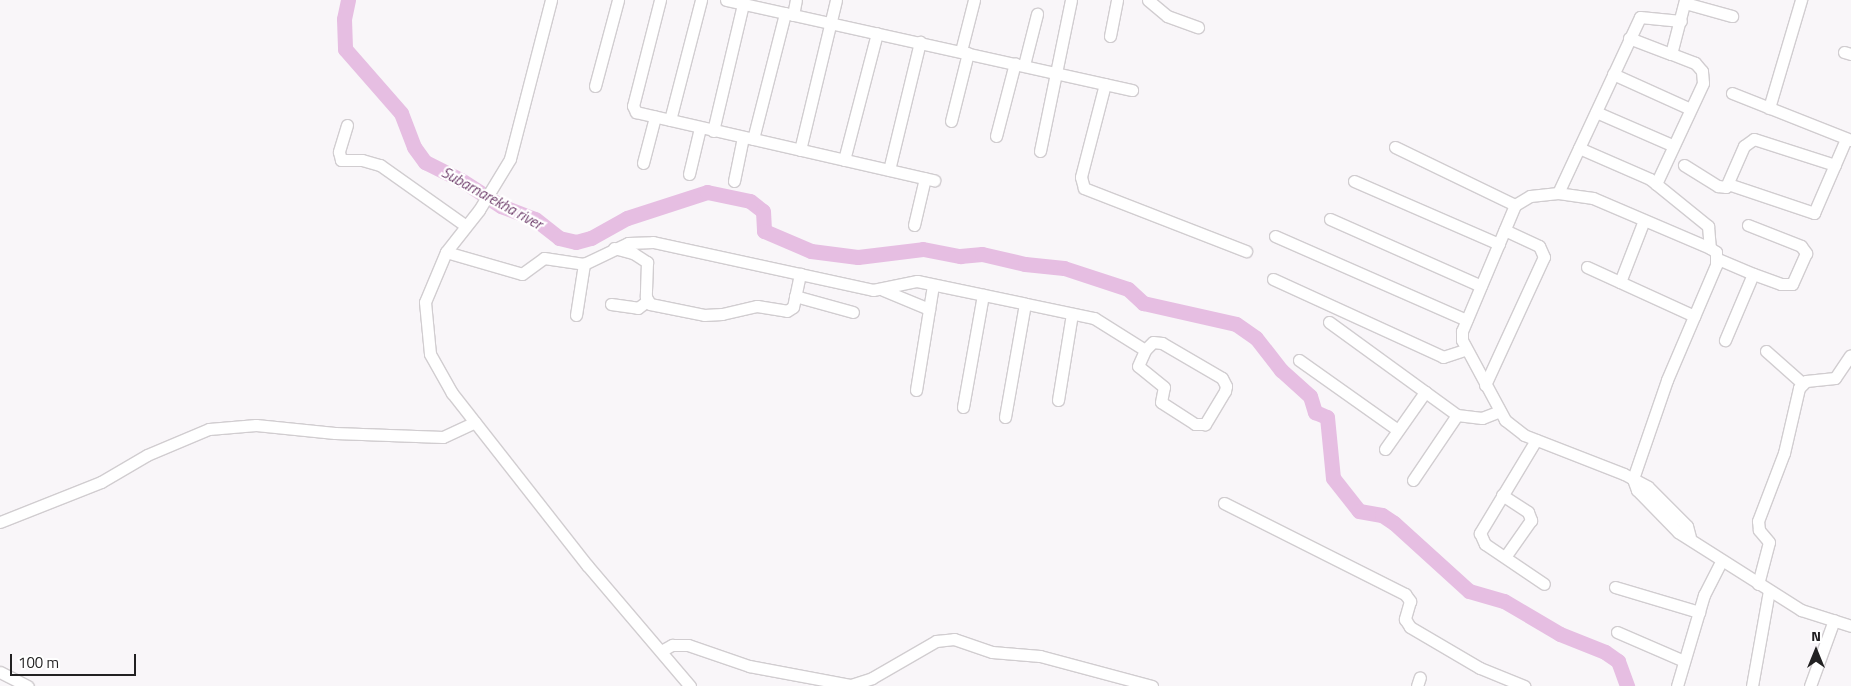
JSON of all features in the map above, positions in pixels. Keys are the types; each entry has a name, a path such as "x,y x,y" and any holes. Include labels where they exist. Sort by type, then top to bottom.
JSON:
{"street":[{"path":"551,0 510,159 497,183 446,252 425,302 430,354 452,393 587,565 690,686"},
{"path":"595,86 618,0"},
{"path":"660,0 633,106 636,112 929,179 914,225"},
{"path":"670,120 701,0"},
{"path":"726,0 750,3 789,14 1132,90"},
{"path":"734,181 789,14 796,0"},
{"path":"800,150 836,0"},
{"path":"951,121 974,0"},
{"path":"1040,151 1071,0"},
{"path":"1110,36 1117,0"},
{"path":"1148,0 1167,16 1198,27"},
{"path":"1769,108 1801,0"},
{"path":"1671,54 1685,2 1732,16"},
{"path":"713,130 750,3"},
{"path":"996,136 1037,14"},
{"path":"1558,193 1640,17 1681,22"},
{"path":"844,160 877,33"},
{"path":"1630,38 1695,63 1702,71 1703,83 1672,145 1656,184"},
{"path":"890,170 920,42"},
{"path":"1613,74 1690,109"},
{"path":"1105,84 1081,177 1084,188 1246,251"},
{"path":"1684,164 1718,186 1728,184 1814,213 1848,139 1732,93"},
{"path":"1596,112 1672,145"},
{"path":"643,163 655,116"},
{"path":"346,124 339,152 341,160 380,165 466,226"},
{"path":"689,174 700,128"},
{"path":"1728,184 1744,146 1754,139 1835,166"},
{"path":"1395,147 1516,205"},
{"path":"1579,148 1656,184 1708,226 1710,248 1718,259 1781,284 1792,284 1806,253 1801,246 1748,225"},
{"path":"1354,181 1499,244"},
{"path":"1710,248 1593,198 1558,193 1530,196 1516,205 1466,320 1462,331 1465,350 1505,420 1536,440 1633,478 1648,488 1687,526 1690,537 1758,584 1801,610 1834,620 1850,622"},
{"path":"1330,219 1481,286"},
{"path":"1620,282 1644,220"},
{"path":"1485,385 1544,257 1539,246 1505,230"},
{"path":"1275,236 1466,320"},
{"path":"446,252 513,274 529,271 544,258 584,264 628,242 653,242 883,290 929,310"},
{"path":"614,248 633,253 647,262 647,301"},
{"path":"1633,478 1667,380 1718,259"},
{"path":"576,315 584,264"},
{"path":"1587,267 1694,316"},
{"path":"647,301 655,306 714,315 757,306 787,312 793,307 800,274"},
{"path":"1725,340 1753,274"},
{"path":"1273,279 1443,357 1465,350"},
{"path":"883,290 906,282 933,285 1072,314 1108,325 1145,350"},
{"path":"916,390 933,285"},
{"path":"962,407 983,295"},
{"path":"795,296 853,312"},
{"path":"611,304 638,308 647,301"},
{"path":"1005,417 1025,304"},
{"path":"1058,400 1072,314"},
{"path":"1329,322 1457,416 1482,418 1500,411"},
{"path":"1153,342 1162,343 1225,382 1225,391 1205,424 1195,424 1161,402 1164,387 1138,366 1145,350 1153,342"},
{"path":"1766,351 1802,383"},
{"path":"1802,383 1835,378 1851,356"},
{"path":"1299,360 1398,430"},
{"path":"1758,584 1769,542 1758,530 1758,521 1784,453 1802,383"},
{"path":"1385,449 1425,392"},
{"path":"1413,480 1457,416"},
{"path":"0,522 101,482 147,455 209,429 256,425 335,433 443,437 475,422"},
{"path":"1536,440 1480,533 1485,544 1544,584"},
{"path":"1502,495 1528,512 1531,520 1505,557"},
{"path":"1224,503 1406,594 1410,601 1405,620 1410,627 1480,668 1520,685"},
{"path":"1677,686 1709,581 1722,560"},
{"path":"1615,587 1699,612"},
{"path":"1752,686 1769,591"},
{"path":"1810,686 1834,620"},
{"path":"1617,632 1684,661"},
{"path":"661,652 672,645 688,645 749,666 852,685 872,678 936,640 954,639 992,652 1040,656 1152,686"},
{"path":"0,672 28,686"}],"waterway":[{"name":"Subarnarekha river","path":"348,0 344,19 345,49 401,113 414,147 425,162 461,180 501,206 535,219 559,238 576,242 591,238 627,218 707,192 750,201 763,211 764,231 811,251 858,257 923,249 960,256 982,254 1025,264 1064,268 1128,289 1143,303 1236,324 1256,338 1281,370 1310,396 1315,412 1327,417 1333,478 1359,511 1382,515 1394,523 1469,591 1504,601 1560,634 1605,652 1618,661 1627,686"}]}
